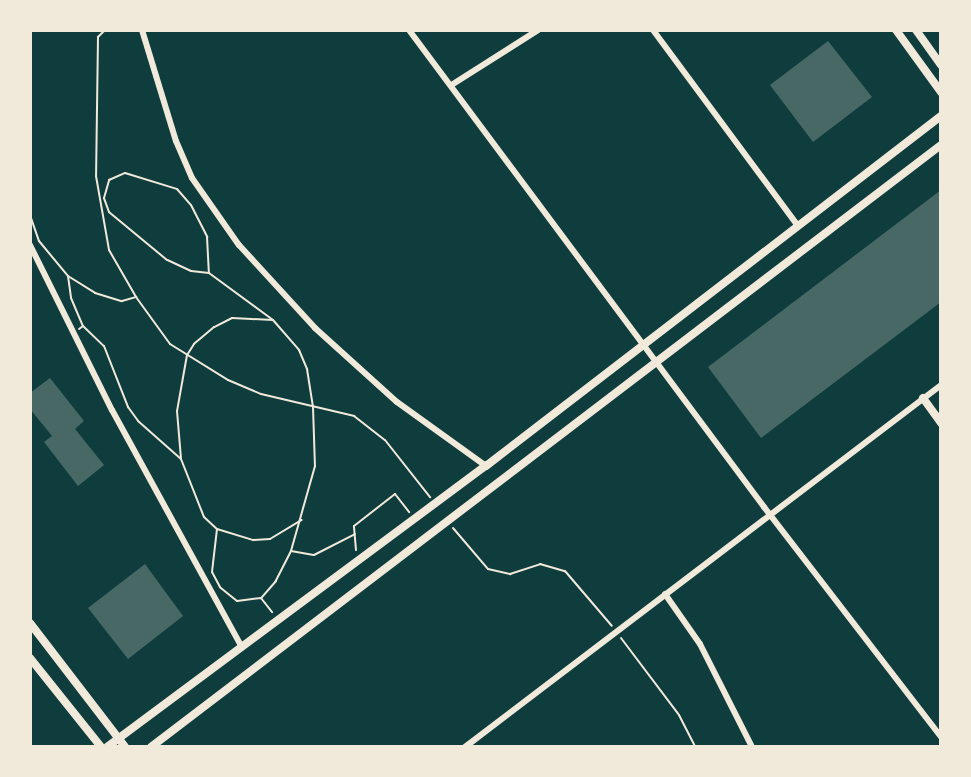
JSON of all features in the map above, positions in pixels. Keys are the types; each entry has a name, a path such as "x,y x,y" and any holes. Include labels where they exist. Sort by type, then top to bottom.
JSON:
{"main road":[{"path":"107,747 486,466 941,116"},
{"path":"151,747 941,145"},
{"path":"30,623 125,747"},
{"path":"30,658 101,747"}],"street":[{"path":"142,30 176,141 192,178 216,216 315,328 397,402 486,466"},
{"path":"410,30 453,84 770,515 941,737"},
{"path":"453,84 538,30"},
{"path":"653,30 798,226"},
{"path":"896,30 941,92"},
{"path":"916,30 941,65"},
{"path":"30,245 112,410 242,647"},
{"path":"465,747 941,385"},
{"path":"923,398 941,423"},
{"path":"665,594 700,644 753,747"}],"path":[{"path":"105,30 98,37 98,198 109,250 136,297 170,344 187,355 228,380 313,407 354,416 385,440 403,462"},
{"path":"30,170 31,218 39,241 68,276 95,293 122,301 136,297"},
{"path":"209,273 209,252 202,224 177,189 125,173 109,180 104,198 109,212 167,260 191,271 209,273 273,320 299,350 307,369 313,407 315,466 303,520 291,551 276,581 261,598 237,601 220,587 212,572 217,529"},
{"path":"98,198 104,198"},
{"path":"202,224 216,216"},
{"path":"68,276 71,298 83,326 104,346 128,407 138,421 181,459"},
{"path":"273,320 232,318 214,327 187,355 177,411 181,459 204,517 217,529 234,537 264,539 303,520"},
{"path":"74,332 83,326"},
{"path":"356,562 354,526 395,494 415,519"},
{"path":"291,551 314,555 355,534"},
{"path":"476,557 488,570 510,574 540,564 565,571 578,584"},
{"path":"261,598 279,620"},
{"path":"642,666 679,715 695,747"}],"building":[{"path":"828,41 872,97 813,142 770,85"},
{"path":"941,190 941,302 761,438 708,367"},
{"path":"50,378 84,421 75,429 104,465 78,486 44,442 52,436 30,409 30,393"},
{"path":"145,564 183,616 128,659 88,608"}]}
